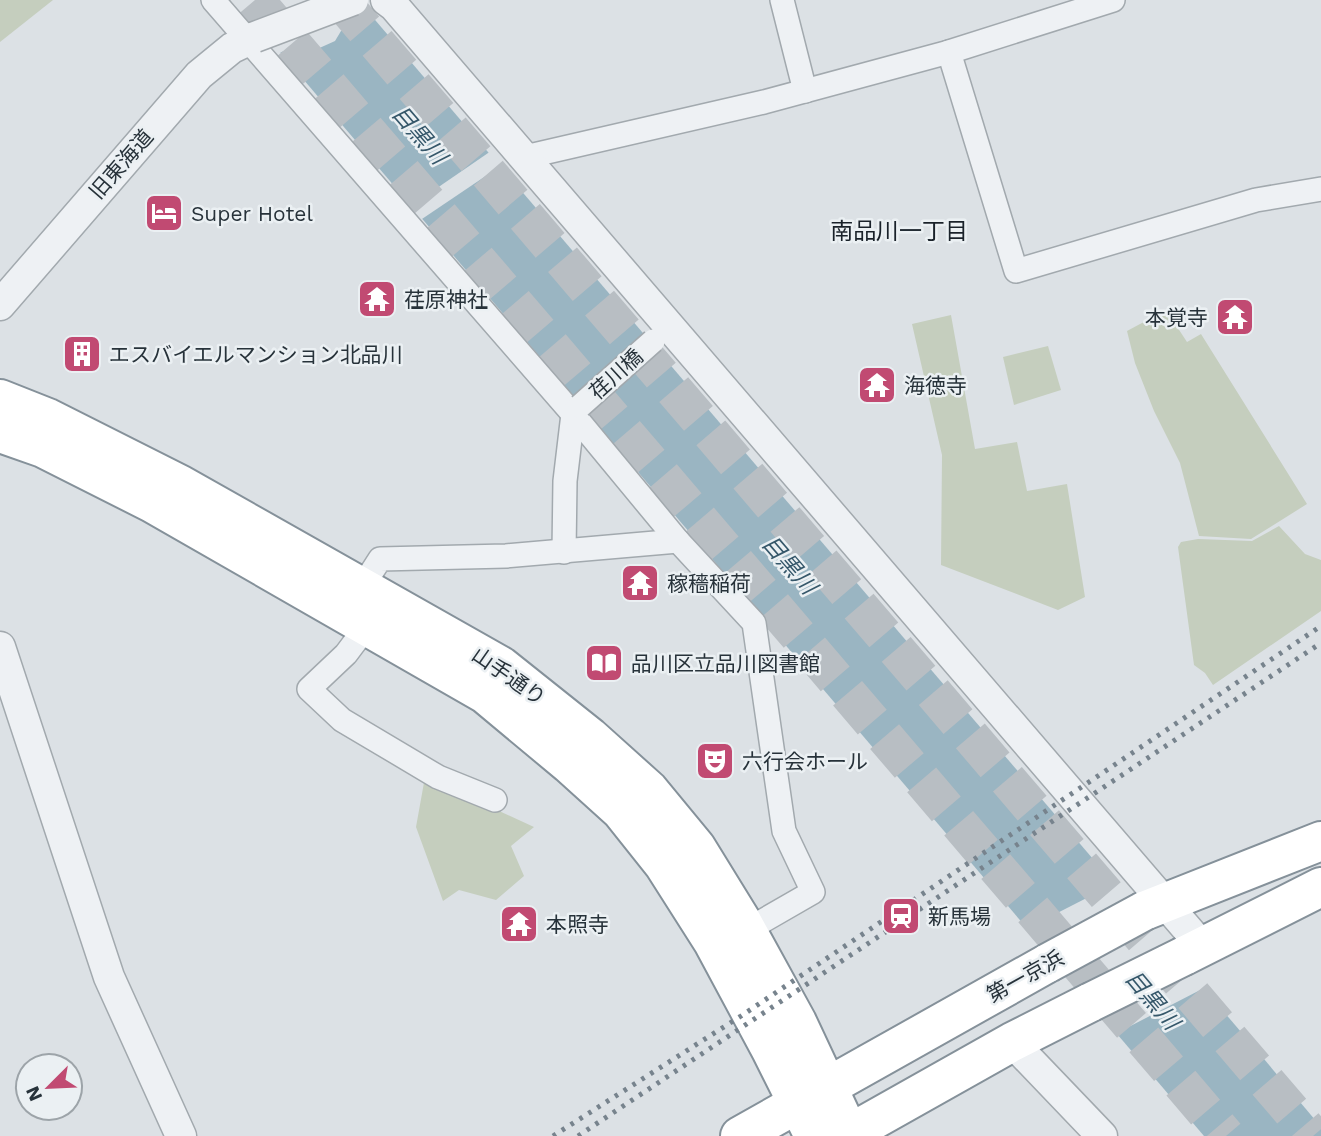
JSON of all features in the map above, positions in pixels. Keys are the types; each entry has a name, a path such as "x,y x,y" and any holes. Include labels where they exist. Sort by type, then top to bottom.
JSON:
{"highway":[{"name":"山手通り","path":"0,399 48,418 181,485 500,666 590,737 649,790 696,847 747,930 827,1119"},
{"name":"山手通り","path":"0,433 43,448 152,503 485,694 621,811 664,865 827,1119"},
{"name":"第一京浜","path":"827,1119 1048,963 1154,906 1321,841"},
{"name":"第一京浜","path":"740,1136 827,1119 1012,1042 1321,887"}],"street":[{"path":"213,0 251,39 405,220 576,410 678,541 754,624 784,831 813,892 747,930"},
{"name":"旧東海道","path":"0,304 199,75 229,50 251,39 353,0"},
{"path":"386,0 525,157 662,334 1193,951"},
{"path":"782,0 805,92"},
{"path":"525,157 805,92 949,52 1113,0"},
{"path":"949,52 1016,271 1256,200 1321,189"},
{"name":"荏川橋","path":"576,410 662,334"},
{"path":"564,552 565,481 576,410"},
{"path":"362,587 380,559 506,556 678,541"},
{"path":"368,626 346,654 309,689 342,720 426,770 495,800"},
{"path":"0,648 109,977 181,1136"},
{"path":"1012,1042 1102,1136"}],"green space":[{"path":"0,0 53,0 0,42"},
{"path":"1166,310 1187,342 1201,334 1307,504 1251,539 1199,536 1180,463 1154,411 1135,363 1127,331"},
{"path":"951,315 975,449 1017,442 1027,491 1067,484 1085,597 1058,610 941,565 942,455 912,324"},
{"path":"1048,346 1061,390 1014,405 1003,357"},
{"path":"1279,526 1305,554 1321,560 1321,611 1213,685 1205,673 1194,665 1178,547 1181,542 1198,539 1252,541"},
{"path":"425,777 534,827 511,846 524,876 496,900 459,890 443,901 416,827"}],"water":[{"name":"目黒川","path":"358,0 1259,1053 1321,1127 1321,1136 1204,1136 280,52"}],"pier":[{"path":"231,0 363,0 377,16 341,31 335,41 315,50 300,44 277,54"},
{"path":"491,151 502,165 419,221 408,208"},
{"path":"1118,882 1206,987 1113,1035 1024,930"}],"tunnel":[{"path":"255,0 1226,1136"},
{"path":"340,0 1313,1136"}],"railway":[{"path":"553,1136 741,1016 1321,626"},
{"path":"578,1136 1321,643"}],"place":[{"name":"Super Hotel","path":"164,213"},
{"name":"荏原神社","path":"377,299"},
{"name":"本覚寺","path":"1235,317"},
{"name":"エスバイエルマンション北品川","path":"82,354"},
{"name":"海徳寺","path":"877,385"},
{"name":"稼穡稲荷","path":"640,583"},
{"name":"品川区立品川図書館","path":"604,663"},
{"name":"六行会ホール","path":"715,761"},
{"name":"新馬場","path":"901,916"},
{"name":"本照寺","path":"519,924"}],"district":[{"name":"南品川一丁目","path":"899,231"}]}
